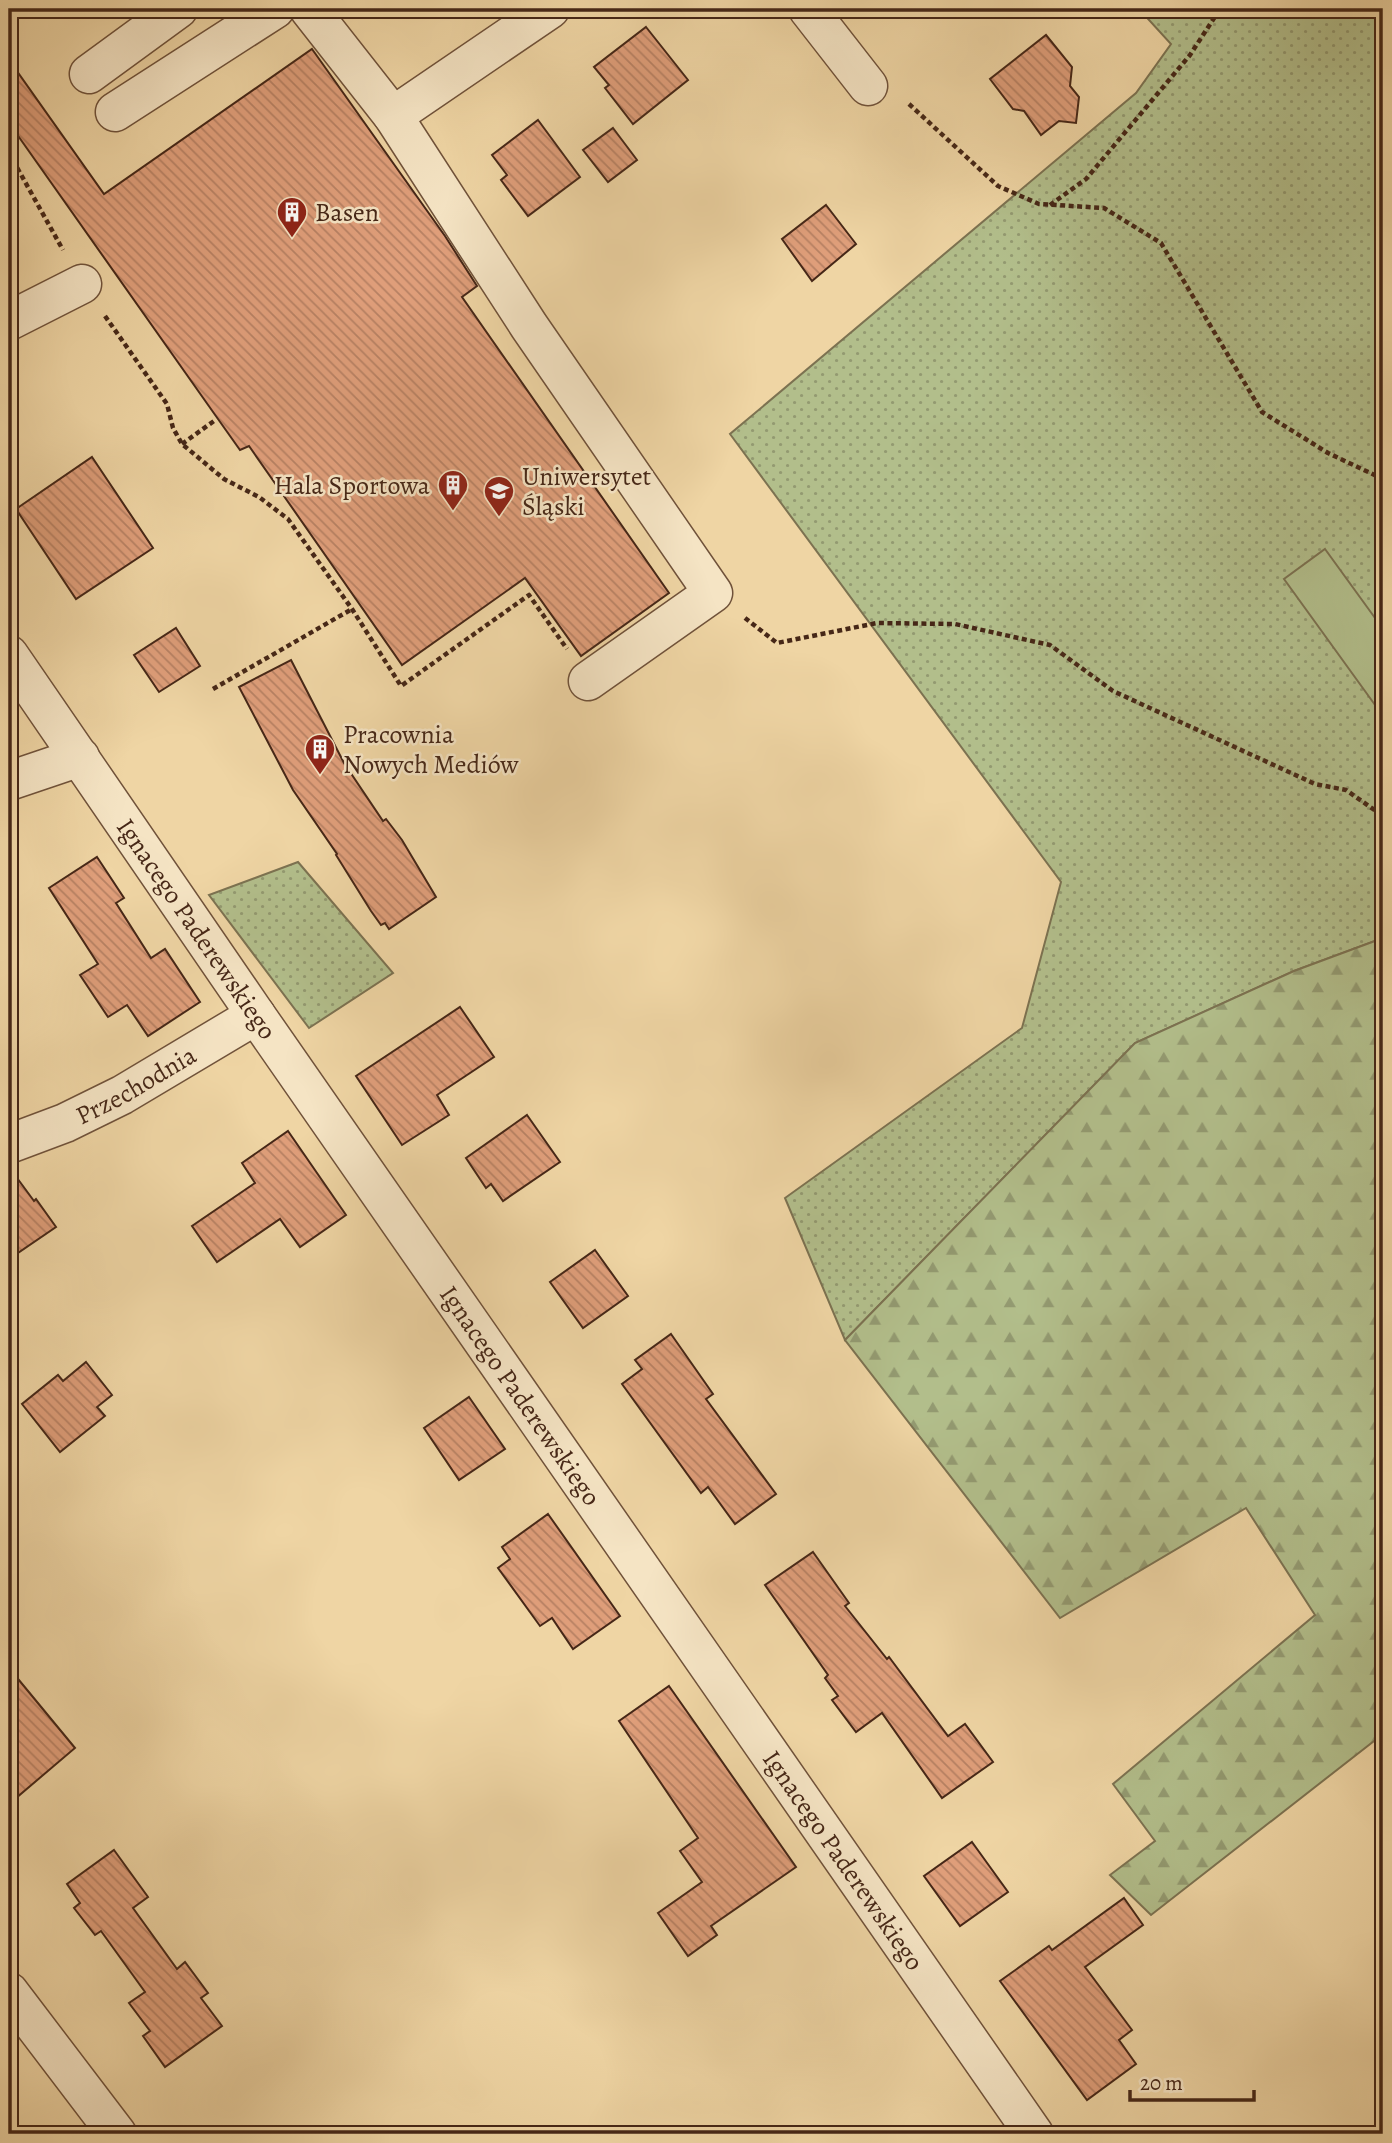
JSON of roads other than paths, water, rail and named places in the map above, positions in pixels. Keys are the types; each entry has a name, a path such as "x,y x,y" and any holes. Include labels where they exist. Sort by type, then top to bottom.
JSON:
{"street":[{"path":"89,74 178,9"},
{"path":"116,112 275,9"},
{"path":"309,9 393,116 529,326 713,593 588,681"},
{"path":"393,116 550,9"},
{"path":"807,9 868,86"},
{"path":"9,321 82,284"},
{"name":"Ignacego Paderewskiego","path":"9,655 1034,2134"},
{"path":"9,781 80,757"},
{"name":"Przechodnia","path":"9,1144 65,1123 122,1095 256,1015"},
{"path":"9,1992 117,2134"}],"place":[{"name":"Basen","path":"292,239"},
{"name":"Hala Sportowa","path":"453,512"},
{"name":"Uniwersytet Śląski","path":"499,518"},
{"name":"Pracownia Nowych Mediów","path":"320,776"}]}
